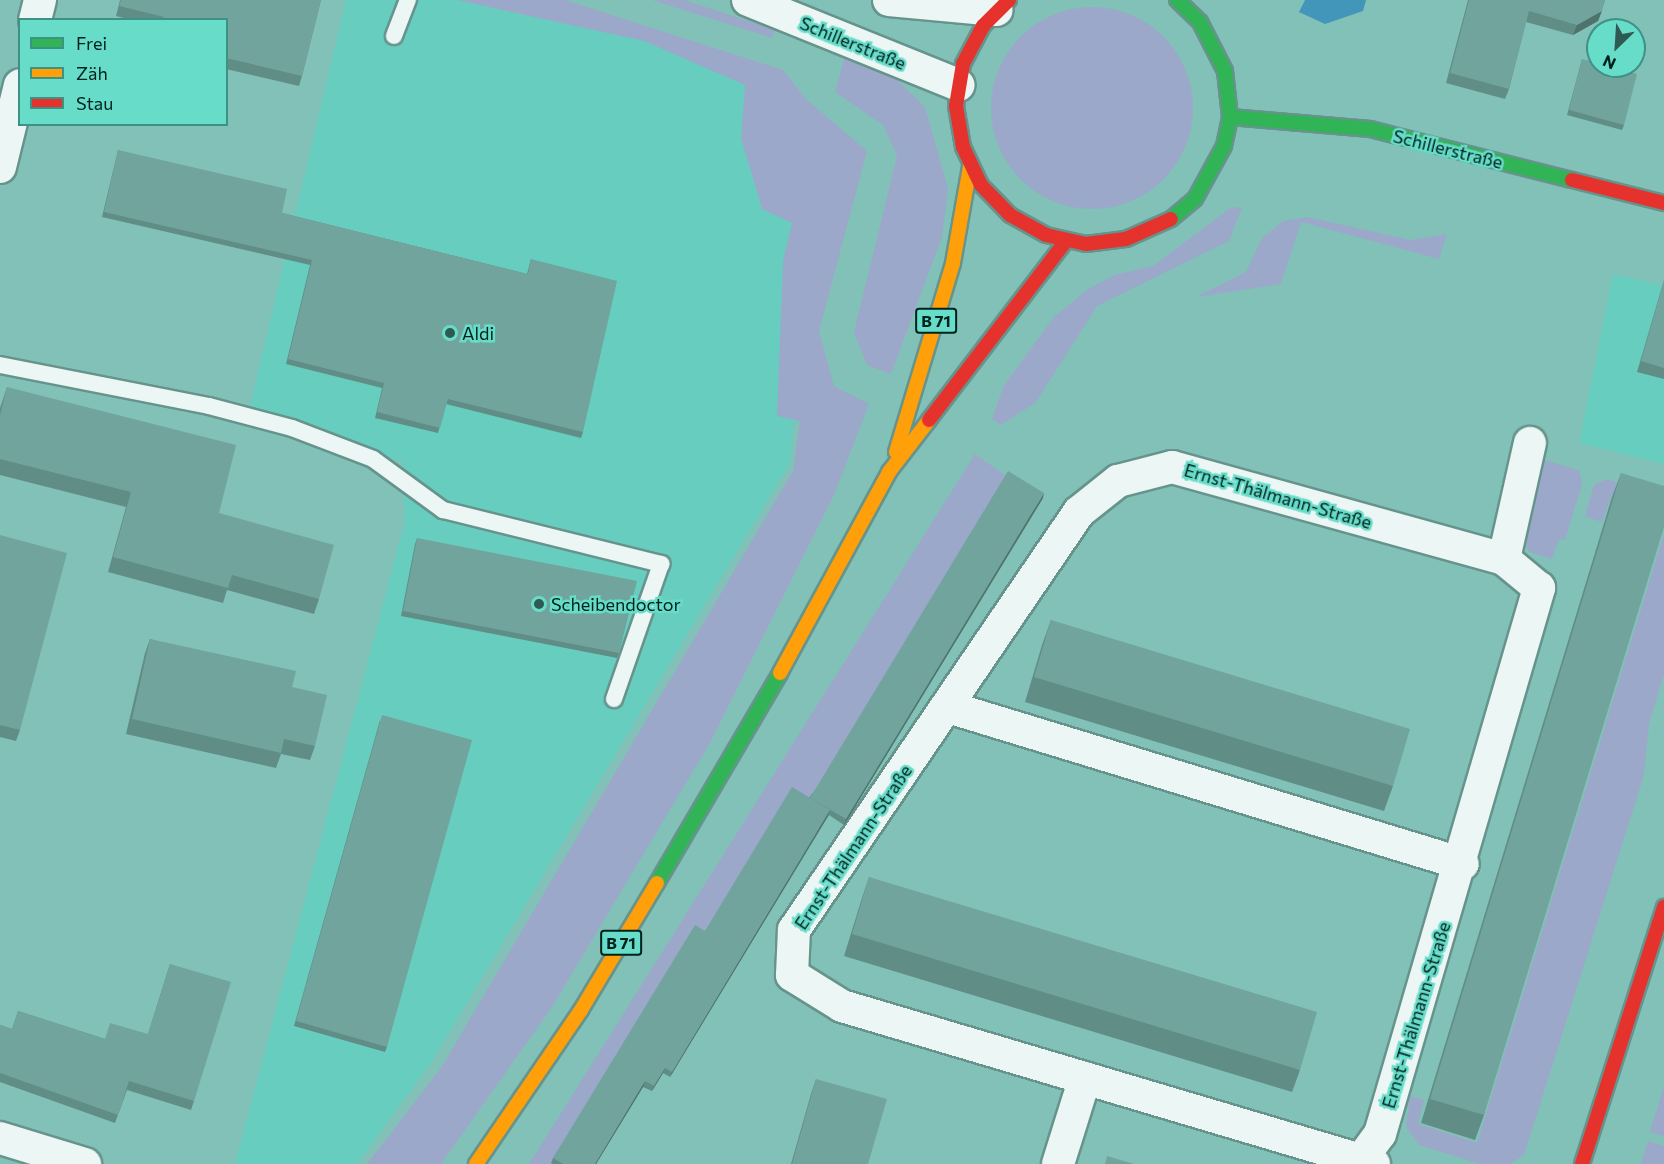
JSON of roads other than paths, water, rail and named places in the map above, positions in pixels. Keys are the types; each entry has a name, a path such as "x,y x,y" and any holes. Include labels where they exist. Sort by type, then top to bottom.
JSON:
{"main road":[{"name":"B 71","path":"1003,5 971,45 958,85 958,127 970,167 1010,215 1066,241 1126,239 1180,213 1217,165 1230,117 1225,71 1211,38 1177,0"},
{"name":"B 71","path":"1211,38 1213,9"},
{"name":"Schillerstraße","path":"1230,117 1370,129 1664,203"},
{"name":"B 71","path":"890,472 953,263 970,167"},
{"name":"B 71","path":"476,1164 580,1010 757,716 890,472 1066,241"},
{"path":"1582,1164 1664,907"}],"street":[{"path":"36,18 40,0"},
{"name":"Schillerstraße","path":"748,0 958,85"},
{"path":"889,0 1003,5"},
{"path":"0,167 18,93"},
{"path":"1504,559 1530,443"},
{"name":"Ernst-Thälmann-Straße","path":"1172,467 1504,559 1539,588 1463,864 1380,1134 1364,1162 842,1006 792,975 794,930 1079,512 1129,478 1172,467"},
{"path":"948,707 1463,864"},
{"path":"1058,1164 1085,1078"},
{"path":"0,1138 85,1164"}],"lane":[{"path":"394,36 408,0"},
{"path":"0,365 209,406 292,428 373,459 444,510 661,564 614,699"}],"place":[{"name":"Aldi","path":"450,333"},
{"name":"Scheibendoctor","path":"539,604"}]}
